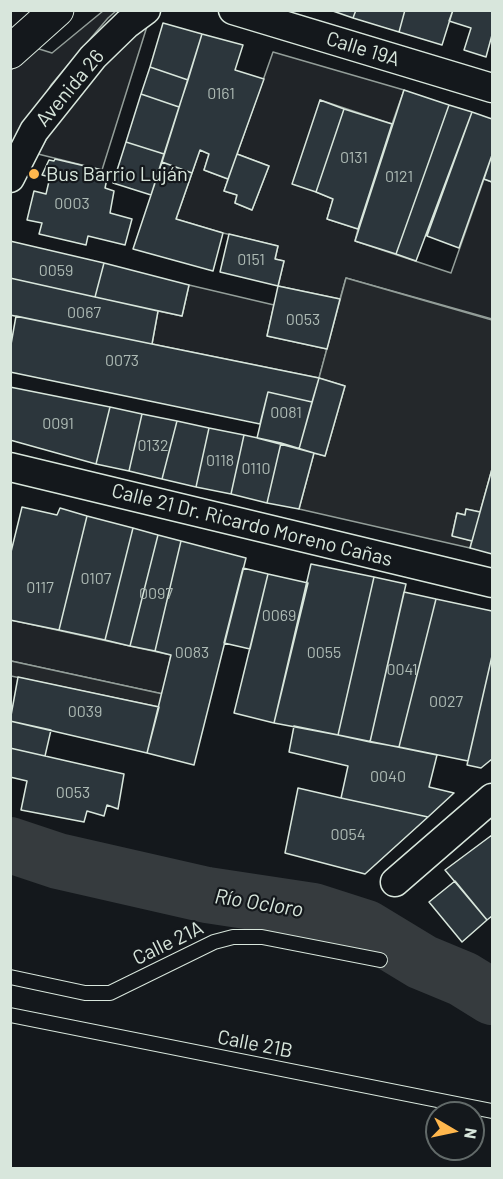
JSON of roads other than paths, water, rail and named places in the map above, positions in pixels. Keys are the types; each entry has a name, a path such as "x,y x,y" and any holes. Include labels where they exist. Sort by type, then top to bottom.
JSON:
{"main road":[{"path":"10,52 31,24"}],"street":[{"name":"Avenida 26","path":"10,178 34,131 93,57 127,24 146,10"},
{"name":"Calle 19A","path":"233,10 492,88"},
{"name":"Calle 21 Dr. Ricardo Moreno Cañas","path":"10,467 492,583"},
{"path":"395,882 492,798"}],"lane":[{"name":"Calle 21A","path":"10,977 85,993 110,993 197,949 233,937 262,937 380,960"},
{"name":"Calle 21B","path":"10,1015 492,1111"}],"waterway":[{"name":"Río Ocloro","path":"10,845 58,861 207,895 313,911 366,928 422,962 463,979 492,997"}],"place":[{"name":"Bus Barrio Luján","path":"34,174"}]}
